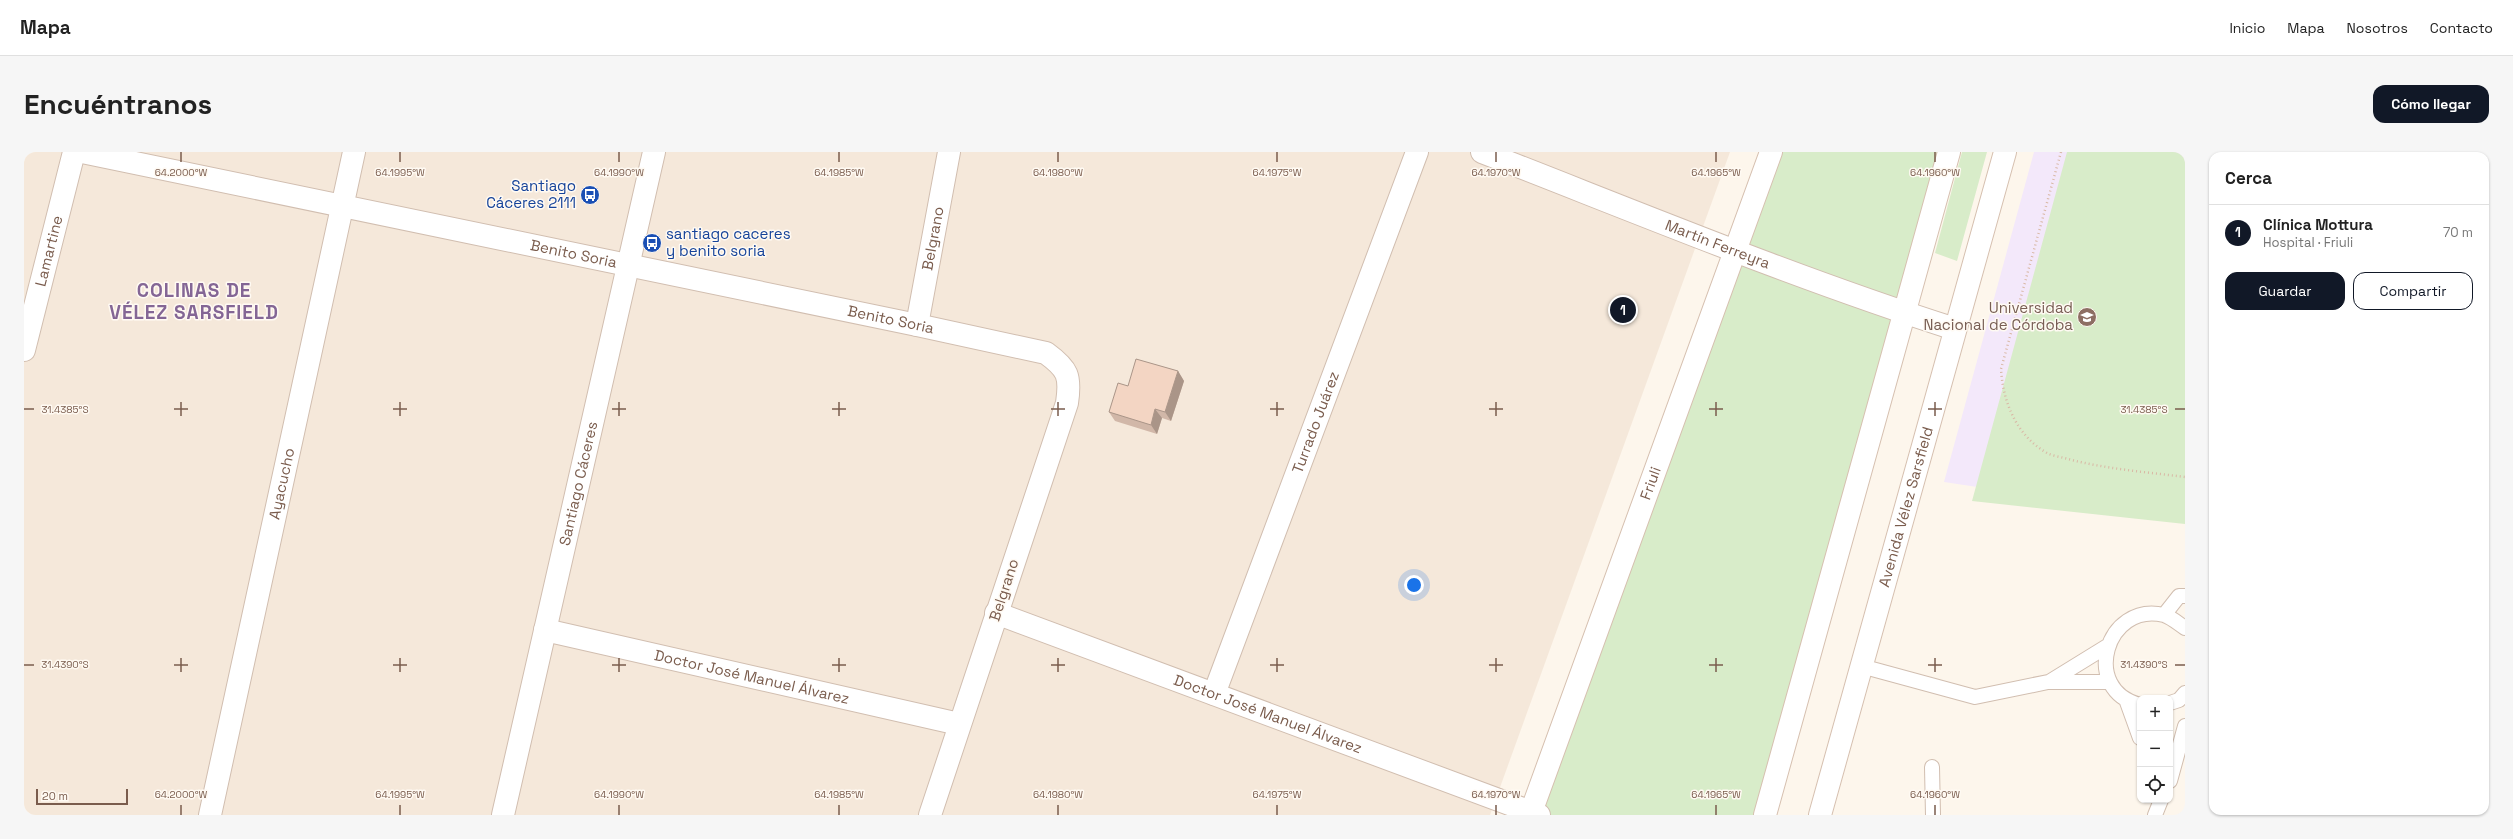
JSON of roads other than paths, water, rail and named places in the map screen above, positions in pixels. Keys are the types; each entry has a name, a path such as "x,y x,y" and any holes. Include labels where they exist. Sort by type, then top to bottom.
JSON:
{"street":[{"name":"Lamartine","path":"24,350 74,152"},
{"name":"Benito Soria","path":"82,152 1046,353 1062,365"},
{"name":"Ayacucho","path":"210,815 354,152"},
{"name":"Santiago Cáceres","path":"503,815 654,152"},
{"name":"Belgrano","path":"917,325 949,152"},
{"name":"Turrado Juárez","path":"1214,694 1417,152"},
{"name":"Martín Ferreyra","path":"1482,152 1735,250 1906,313 1955,329"},
{"name":"Friuli","path":"1534,814 1771,152"},
{"path":"1765,815 1906,313 1949,152"},
{"name":"Avenida Vélez Sarsfield","path":"1820,815 2005,152"},
{"name":"Belgrano","path":"930,815 1067,402 1070,382 1062,365"},
{"name":"Doctor José Manuel Álvarez","path":"996,613 1534,814"},
{"name":"Doctor José Manuel Álvarez","path":"545,630 959,724"}],"lane":[{"path":"2164,615 2179,596 2185,596"},
{"path":"2109,682 2105,655 2115,631 2138,616 2164,615 2185,628"},
{"path":"2048,682 2109,645"},
{"path":"1861,666 1975,697 2048,682 2109,682 2134,703 2139,731"},
{"path":"2173,702 2179,700 2185,693"},
{"path":"2173,770 2185,726"},
{"path":"1932,767 1933,815"}],"place":[{"name":"Santiago Cáceres 2111","path":"590,195"},
{"name":"santiago caceres y benito soria","path":"652,243"},
{"name":"Clínica Mottura","path":"1623,310"},
{"name":"Universidad Nacional de Córdoba","path":"2087,317"}],"district":[{"name":"COLINAS DE VÉLEZ SARSFIELD","path":"194,301"}]}
